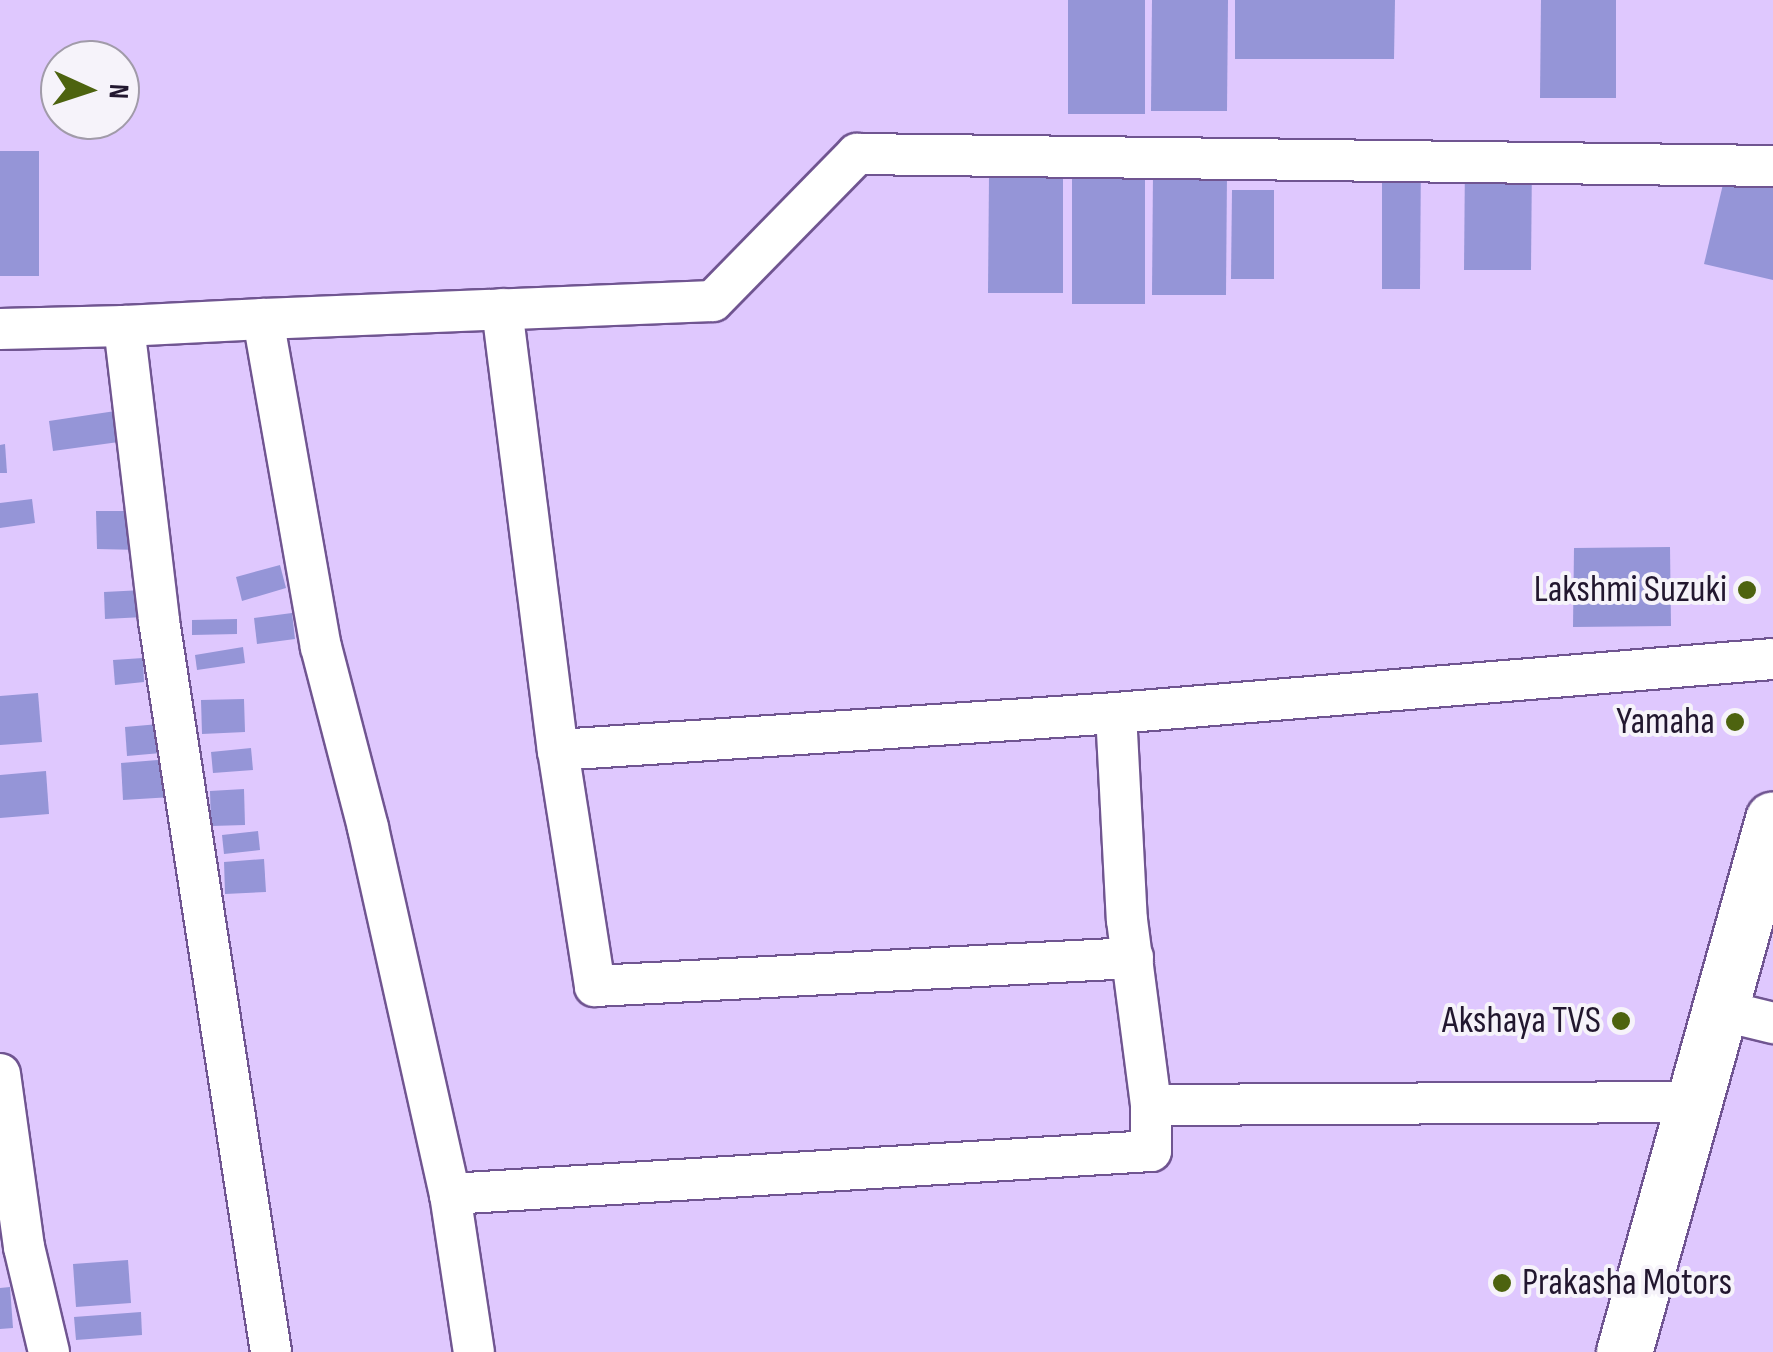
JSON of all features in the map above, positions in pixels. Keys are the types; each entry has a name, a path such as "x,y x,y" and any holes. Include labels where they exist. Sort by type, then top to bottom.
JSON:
{"main road":[{"path":"1624,1352 1773,819"}],"street":[{"path":"0,329 713,301 857,154 1773,166"},
{"path":"502,309 558,750 596,986 1133,958"},
{"path":"263,319 321,647 368,828 450,1194 474,1352"},
{"path":"124,326 160,621 271,1352"},
{"path":"558,750 1116,713 1773,658"},
{"path":"450,1194 1150,1151 1151,1105 1133,958 1116,713"},
{"path":"1720,1010 1773,1023"},
{"path":"0,1074 24,1248 49,1352"},
{"path":"1151,1105 1694,1102"}],"building":[{"path":"1068,0 1145,0 1145,114 1068,114"},
{"path":"1152,0 1228,0 1227,111 1151,111"},
{"path":"1235,0 1395,0 1394,59 1235,59"},
{"path":"1541,0 1616,0 1616,98 1540,98"},
{"path":"0,151 39,151 39,276 0,276"},
{"path":"1421,151 1420,289 1382,289 1382,152"},
{"path":"1465,158 1532,158 1531,270 1464,270"},
{"path":"1729,159 1773,170 1773,280 1704,264"},
{"path":"1072,165 1145,165 1145,304 1072,304"},
{"path":"1153,173 1227,173 1226,295 1152,295"},
{"path":"989,176 1063,177 1063,293 988,293"},
{"path":"1232,190 1274,190 1274,279 1231,279"},
{"path":"122,410 126,441 53,451 49,421"},
{"path":"5,444 7,473 0,473 0,445"},
{"path":"32,499 35,523 0,528 0,503"},
{"path":"96,511 141,511 141,550 97,549"},
{"path":"1670,547 1671,626 1573,627 1574,548"},
{"path":"280,565 286,588 242,601 236,577"},
{"path":"143,590 144,617 105,619 104,592"},
{"path":"292,613 295,639 257,644 254,618"},
{"path":"237,619 237,634 192,635 192,620"},
{"path":"243,647 245,663 197,670 195,655"},
{"path":"143,658 144,682 115,685 113,660"},
{"path":"38,693 42,742 0,745 0,696"},
{"path":"244,699 245,732 202,734 201,700"},
{"path":"159,724 161,753 127,756 125,727"},
{"path":"251,748 253,770 213,773 211,752"},
{"path":"170,759 172,797 123,800 121,763"},
{"path":"46,771 49,814 0,818 0,775"},
{"path":"244,789 245,825 211,826 210,791"},
{"path":"258,831 260,850 224,854 222,835"},
{"path":"264,859 266,892 225,894 224,862"},
{"path":"128,1260 131,1303 76,1307 73,1264"},
{"path":"10,1287 13,1328 0,1329 0,1288"},
{"path":"141,1312 142,1335 76,1340 74,1317"}],"place":[{"name":"Lakshmi Suzuki","path":"1747,590"},
{"name":"Yamaha","path":"1735,722"},
{"name":"Akshaya TVS","path":"1621,1021"},
{"name":"Prakasha Motors","path":"1502,1283"}]}
